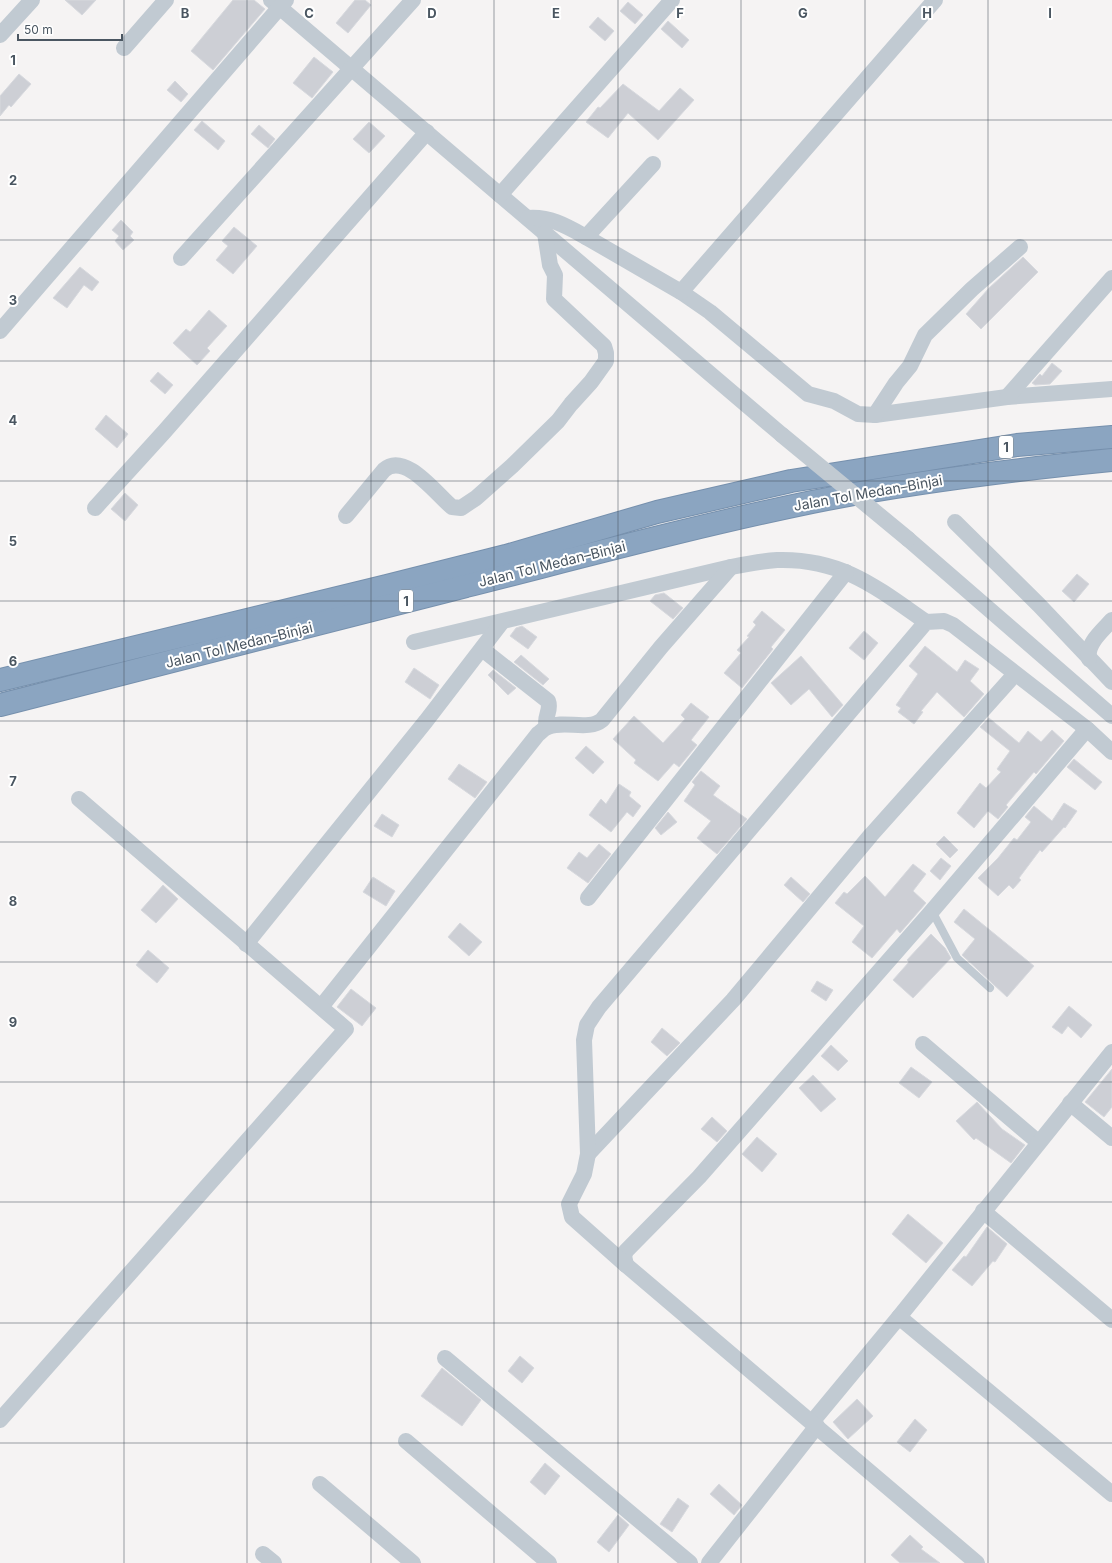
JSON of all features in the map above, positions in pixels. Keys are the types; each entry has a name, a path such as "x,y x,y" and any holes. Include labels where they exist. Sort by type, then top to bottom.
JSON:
{"highway":[{"name":"Jalan Tol Medan–Binjai","path":"0,680 387,586 506,556 657,512 791,481 1017,445 1112,437"},
{"name":"Jalan Tol Medan–Binjai","path":"0,705 661,536 814,502 1018,469 1112,460"}],"street":[{"path":"0,35 32,0"},
{"path":"124,48 166,0"},
{"path":"182,258 413,0"},
{"path":"500,195 672,0"},
{"path":"681,292 935,0"},
{"path":"0,331 279,2 352,68 500,195 908,539 1112,716"},
{"path":"95,508 164,432 427,132"},
{"path":"586,237 653,164"},
{"path":"528,218 538,217 548,219 586,237 681,292 729,326 808,394 834,401 858,414 875,415 1007,397 1112,389"},
{"path":"346,516 384,470 389,466 395,465 410,468 452,507 458,509 467,505 512,466 558,421 591,382 606,361 604,346 554,299 555,275 550,265 545,233"},
{"path":"875,415 896,383 910,366 925,334 972,289 1020,247"},
{"path":"1007,397 1112,278"},
{"path":"955,522 1112,682"},
{"path":"414,642 731,567 775,560 796,560 830,566 870,583 926,622 949,622 1087,729 1112,752"},
{"path":"321,1006 431,870 525,748 547,727 556,725 596,723 602,720 661,647 731,567"},
{"path":"588,898 846,572"},
{"path":"1089,659 1088,652 1090,647 1112,620"},
{"path":"246,944 502,622"},
{"path":"926,622 599,1007 587,1024 584,1040 588,1154 584,1174 569,1204 572,1217 626,1265 977,1563"},
{"path":"482,649 548,701 550,710 545,719 547,727"},
{"path":"588,1154 733,1000 871,836 1015,674"},
{"path":"626,1265 624,1256 626,1252 699,1177 932,911 1087,729"},
{"path":"0,1420 346,1029 79,799"},
{"path":"923,1044 1038,1142"},
{"path":"709,1563 814,1424 1038,1142 1112,1052"},
{"path":"1070,1103 1112,1138"},
{"path":"983,1211 1112,1320"},
{"path":"899,1317 1112,1494"},
{"path":"445,1358 690,1563"},
{"path":"406,1441 550,1563"},
{"path":"320,1484 412,1563"}],"lane":[{"path":"932,911 957,958 990,988"}],"building":[{"path":"65,0 96,0 82,15"},
{"path":"233,0 254,0 265,9 213,70 191,51"},
{"path":"355,0 365,0 371,5 348,33 336,23"},
{"path":"628,2 643,15 635,24 620,11"},
{"path":"598,17 614,31 605,41 589,27"},
{"path":"668,21 689,40 682,48 661,29"},
{"path":"314,57 333,72 312,98 293,83"},
{"path":"19,74 31,84 11,107 9,105 0,116 0,96"},
{"path":"175,81 188,94 181,102 167,90"},
{"path":"623,84 659,111 680,88 694,100 658,140 628,113 608,138 586,122 598,107 600,108"},
{"path":"202,121 225,141 218,150 194,130"},
{"path":"369,122 385,136 369,153 353,139"},
{"path":"259,125 275,139 268,148 251,134"},
{"path":"121,220 133,232 130,236 134,240 123,250 115,241 119,236 112,230"},
{"path":"234,227 257,246 233,274 216,260 228,246 222,241"},
{"path":"1023,257 1038,272 981,329 966,314 989,288"},
{"path":"80,267 99,282 92,291 84,285 67,308 53,298"},
{"path":"209,310 227,326 207,348 210,351 197,365 173,343 186,329 190,332"},
{"path":"1052,363 1062,371 1050,384 1035,385 1032,383 1040,374 1042,376"},
{"path":"158,372 173,385 165,394 150,381"},
{"path":"106,415 128,434 117,448 95,429"},
{"path":"125,493 138,505 125,521 111,509"},
{"path":"1077,574 1089,584 1074,602 1062,591"},
{"path":"664,593 683,608 673,619 650,601 655,595"},
{"path":"762,611 785,630 771,647 773,649 742,688 724,673 741,653 737,650 749,637 747,636 756,625 753,622"},
{"path":"522,626 537,637 528,649 510,636 516,628"},
{"path":"864,631 878,643 864,660 849,648"},
{"path":"925,646 957,672 965,660 979,669 970,681 984,694 964,717 937,692 921,711 923,712 914,724 898,712 901,708 896,705 918,674 909,666"},
{"path":"521,655 549,679 543,685 514,662"},
{"path":"801,656 843,705 832,717 809,689 791,705 771,683"},
{"path":"414,668 439,685 430,699 405,682"},
{"path":"493,670 516,688 508,695 488,675"},
{"path":"691,703 709,717 691,740 697,745 679,767 674,763 658,781 634,763 636,760 613,739 634,716 663,743 685,719 681,715"},
{"path":"989,718 1019,743 1028,731 1041,742 1052,730 1064,741 1036,774 1034,772 1006,805 1008,807 998,819 988,811 974,828 957,813 980,783 986,788 1001,772 997,769 1010,751 980,727"},
{"path":"586,746 604,762 593,774 575,758"},
{"path":"1074,759 1102,782 1095,790 1067,767"},
{"path":"459,764 487,782 475,798 448,779"},
{"path":"701,771 720,786 713,795 747,819 717,854 697,838 711,821 684,801 695,785 692,782"},
{"path":"619,784 631,792 629,796 641,806 633,817 627,812 611,832 589,815 601,799 606,804"},
{"path":"1064,803 1077,811 1065,828 1064,827 1042,852 1040,850 1019,878 1021,880 1013,889 1009,885 998,896 978,878 998,858 1014,838 1017,840 1031,822 1025,817 1034,806 1052,821"},
{"path":"668,812 677,822 661,835 655,828"},
{"path":"382,814 399,825 392,837 374,826"},
{"path":"944,836 958,850 950,858 936,844"},
{"path":"599,844 611,854 588,883 567,868 579,852 587,858"},
{"path":"941,858 951,866 940,880 930,871"},
{"path":"913,864 926,874 913,891 926,903 900,933 897,929 872,958 852,942 864,926 835,903 844,892 847,894 865,876 885,897"},
{"path":"373,877 395,891 386,906 363,892"},
{"path":"791,877 810,894 803,902 784,885"},
{"path":"163,885 178,899 156,923 141,910"},
{"path":"964,909 1034,966 1007,997 962,955 975,939 954,922"},
{"path":"460,923 482,942 469,956 448,937"},
{"path":"931,934 945,948 951,958 913,998 893,980 909,962 907,960"},
{"path":"148,950 169,968 157,983 136,965"},
{"path":"817,981 833,990 826,1001 811,991"},
{"path":"351,989 376,1008 362,1026 337,1007"},
{"path":"1069,1006 1092,1025 1081,1038 1068,1026 1062,1034 1052,1027"},
{"path":"662,1028 680,1043 667,1056 651,1042"},
{"path":"831,1045 848,1061 838,1071 821,1056"},
{"path":"911,1067 932,1082 919,1098 899,1083"},
{"path":"1112,1069 1112,1107 1104,1117 1085,1102"},
{"path":"813,1075 836,1099 821,1112 799,1088"},
{"path":"977,1102 1002,1129 1025,1145 1011,1163 976,1138 974,1140 956,1121"},
{"path":"712,1117 727,1131 717,1142 701,1129"},
{"path":"757,1137 777,1154 762,1172 742,1154"},
{"path":"908,1214 943,1243 926,1263 892,1234"},
{"path":"987,1227 1007,1244 995,1262 993,1261 972,1286 952,1270 964,1256 966,1257"},
{"path":"520,1356 534,1368 522,1383 508,1371"},
{"path":"442,1368 481,1400 462,1426 421,1396"},
{"path":"857,1399 873,1416 848,1439 833,1422"},
{"path":"915,1419 927,1430 910,1452 897,1442"},
{"path":"545,1463 560,1476 545,1495 530,1482"},
{"path":"719,1484 742,1505 734,1515 710,1494"},
{"path":"678,1498 689,1506 672,1532 660,1524"},
{"path":"618,1515 629,1525 609,1552 597,1542"},
{"path":"910,1535 923,1547 921,1549 940,1563 900,1563 891,1555"}]}
